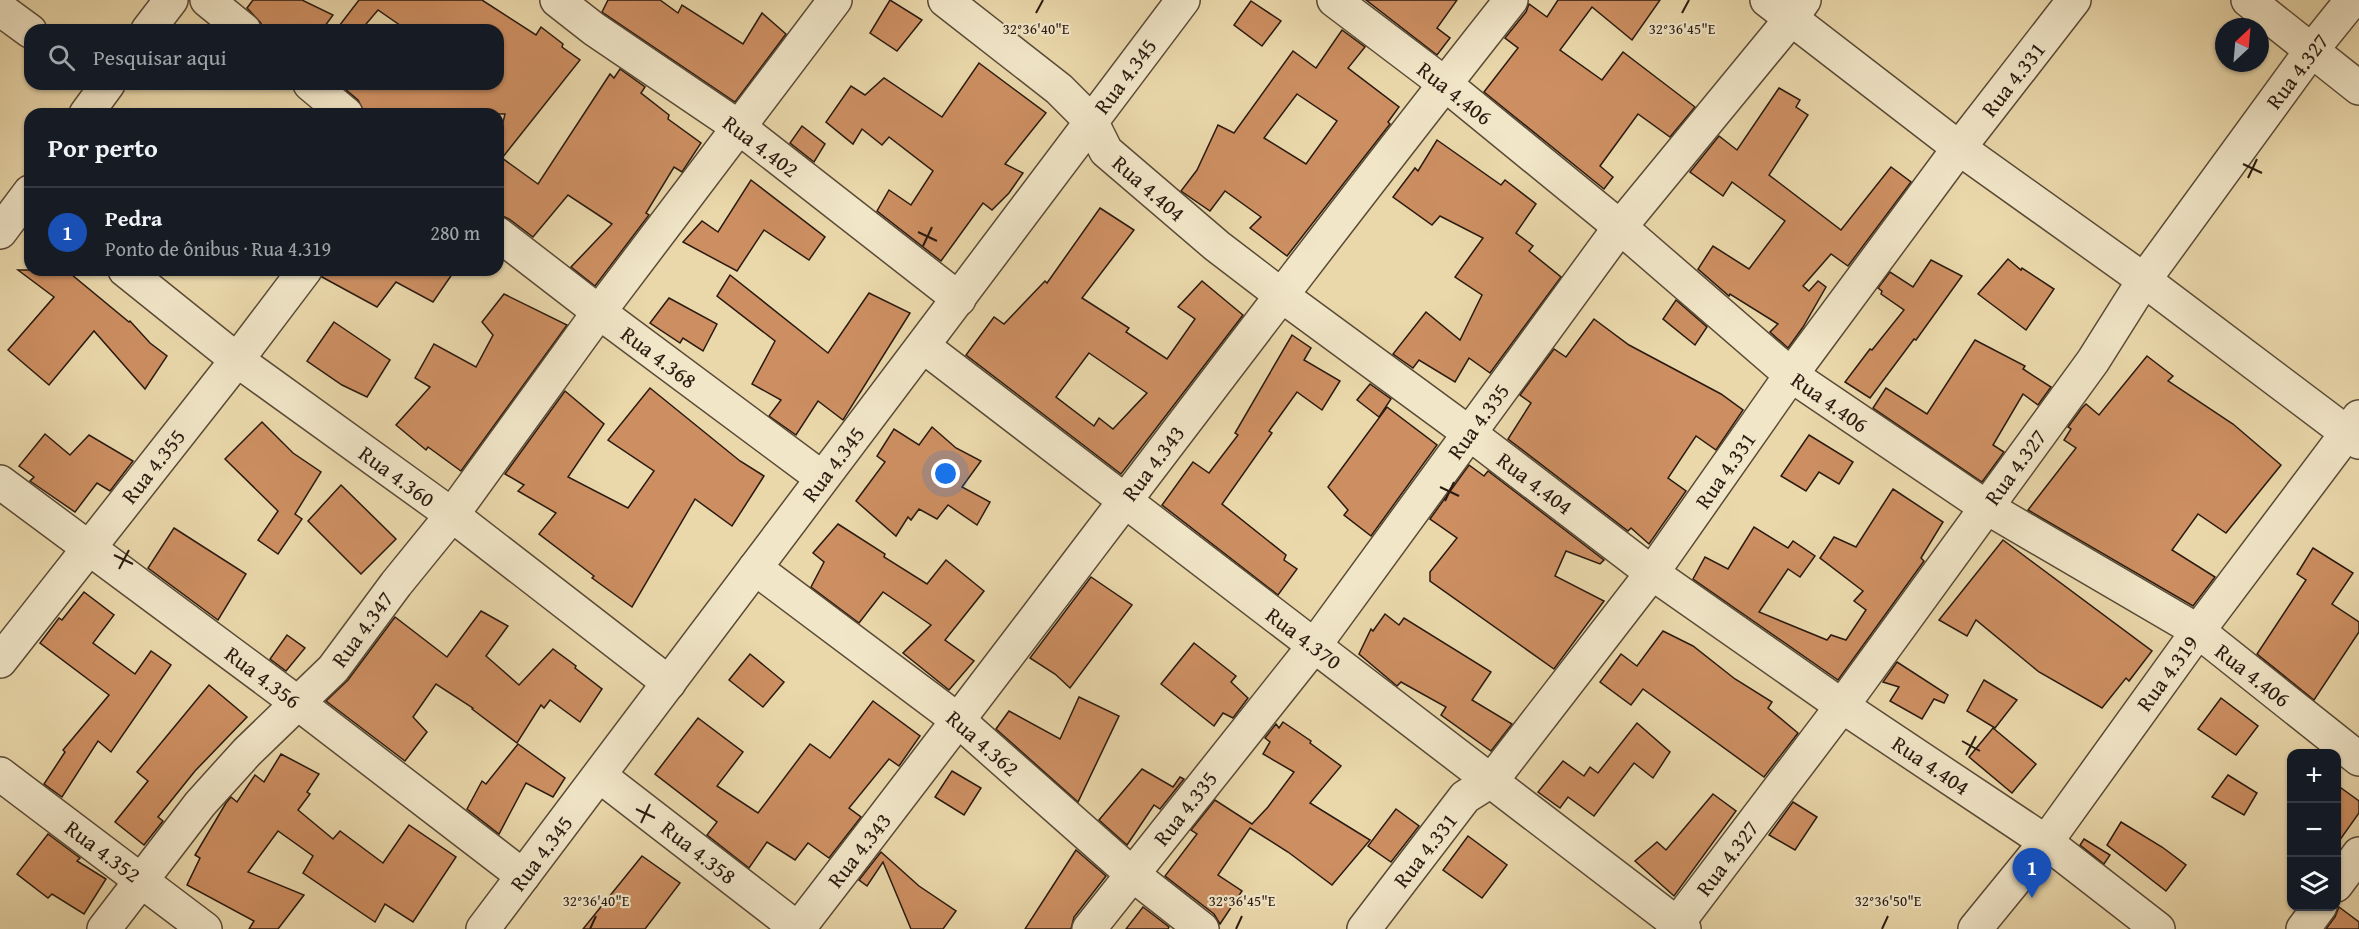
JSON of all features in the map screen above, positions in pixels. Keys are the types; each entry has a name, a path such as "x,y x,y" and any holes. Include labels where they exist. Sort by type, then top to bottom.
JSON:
{"street":[{"path":"153,24 171,0"},
{"path":"207,0 237,24"},
{"name":"Rua 4.402","path":"557,0 740,128 959,299"},
{"path":"740,128 835,0"},
{"name":"Rua 4.404","path":"945,0 1059,89 1090,121 1107,151 1217,246 1653,573 1842,706 2046,842 2158,929"},
{"name":"Rua 4.345","path":"483,929 1183,0"},
{"name":"Rua 4.406","path":"1334,0 1445,84 1620,227 1791,375 1986,507 2198,631 2359,759"},
{"name":"Rua 4.343","path":"798,929 959,721 1123,501 1281,295 1511,0"},
{"name":"Rua 4.331","path":"1364,929 1465,797 1492,780 1653,573 1791,375 1959,148 2074,0"},
{"path":"2248,0 2359,88"},
{"name":"Rua 4.327","path":"1678,927 2093,361 2144,280 2311,51 2352,0"},
{"path":"1787,6 1959,148 2355,431"},
{"name":"Rua 4.335","path":"1089,929 1314,646 1620,227 1787,6"},
{"path":"0,9 24,27"},
{"path":"90,108 102,90"},
{"path":"317,90 339,108"},
{"name":"Rua 4.347","path":"104,929 200,804 247,752 333,669 396,584 452,515 599,312 740,128"},
{"path":"0,232 24,201"},
{"name":"Rua 4.368","path":"504,239 822,478"},
{"name":"Rua 4.360","path":"132,276 237,360 452,515 669,683"},
{"name":"Rua 4.355","path":"0,660 237,360 300,276"},
{"name":"Rua 4.370","path":"923,346 1123,501 1492,780 1678,927"},
{"name":"Rua 4.319","path":"1975,929 2046,842 2198,631 2355,431"},
{"name":"Rua 4.356","path":"0,482 299,704 523,876"},
{"name":"Rua 4.362","path":"755,568 959,721 1132,874 1202,929"},
{"name":"Rua 4.352","path":"0,774 205,929"},
{"name":"Rua 4.358","path":"600,776 798,929"},
{"path":"2341,879 2359,854"},
{"path":"2303,929 2316,911"}],"building":[{"path":"253,0 302,0 333,15 326,24 261,24 247,8"},
{"path":"359,0 482,0 536,35 541,27 580,60 504,155 504,108 362,108 358,100 346,90 504,90 504,24 398,24 378,10 366,24 341,24"},
{"path":"608,0 660,0 678,13 682,5 743,44 762,13 786,34 735,102 602,12"},
{"path":"890,0 922,20 897,51 870,33"},
{"path":"1366,0 1457,0 1437,28 1450,38 1437,55"},
{"path":"1558,0 1660,0 1632,40 1592,7 1560,50 1602,80 1623,52 1695,107 1670,137 1638,114 1600,166 1613,177 1604,189 1484,92 1518,48 1505,38 1526,12 1529,4 1547,17"},
{"path":"1251,1 1281,21 1262,46 1234,25"},
{"path":"1342,30 1365,47 1348,68 1399,107 1388,122 1390,124 1287,256 1250,228 1261,217 1225,191 1210,211 1181,191 1197,170 1218,125 1234,133 1293,51 1316,68","holes":["1297,94 1337,121 1306,164 1264,138"]},
{"path":"979,63 1046,113 1005,164 1023,173 1009,193 992,210 983,203 941,261 877,211 889,190 911,205 933,171 889,137 882,145 862,129 853,144 826,122 851,86 865,95 884,78 942,117"},
{"path":"620,69 645,87 641,93 669,115 668,119 701,143 682,172 674,167 646,213 649,215 595,286 571,267 612,224 568,195 533,237 504,217 504,159 538,184 610,74 614,78"},
{"path":"1779,88 1800,100 1796,107 1808,115 1769,175 1841,230 1891,167 1911,182 1848,266 1831,254 1803,286 1809,291 1818,281 1826,287 1788,348 1770,332 1778,324 1730,294 1729,296 1698,269 1713,246 1749,269 1785,221 1732,182 1723,196 1690,172 1719,136 1737,150"},
{"path":"802,126 825,144 814,162 790,143"},
{"path":"1437,140 1501,185 1505,180 1536,204 1516,233 1533,246 1529,251 1561,277 1490,373 1469,358 1455,382 1419,360 1413,368 1393,354 1426,312 1460,340 1482,295 1455,277 1483,238 1440,216 1432,225 1393,197 1415,168 1418,171"},
{"path":"751,180 825,237 809,260 764,230 737,271 683,242 702,221 718,232"},
{"path":"1100,208 1134,230 1082,298 1129,328 1126,332 1167,359 1195,319 1178,307 1202,281 1243,315 1121,474 966,355 994,317 1004,324 1045,281 1047,283","holes":["1089,353 1147,393 1113,429 1099,418 1094,426 1056,397"]},
{"path":"2008,259 2021,270 2022,268 2054,289 2026,330 1978,294"},
{"path":"1931,260 1962,276 1916,340 1914,339 1870,398 1845,382 1904,310 1881,294 1882,291 1878,288 1890,272 1913,287"},
{"path":"730,275 828,353 869,293 910,313 843,420 818,401 796,435 769,416 781,400 752,384 775,341 717,296"},
{"path":"26,276 73,276 130,321 150,343 167,356 145,389 94,331 49,385 8,350 54,297"},
{"path":"451,276 433,302 396,282 377,307 322,277"},
{"path":"504,294 567,325 461,471 428,447 426,450 396,425 430,387 415,378 434,344 476,367 493,335 482,322"},
{"path":"669,298 717,324 703,351 683,338 680,343 650,323"},
{"path":"1676,300 1707,327 1695,345 1663,319"},
{"path":"1594,319 1629,345 1721,394 1743,410 1716,450 1696,436 1668,478 1686,491 1649,544 1631,528 1628,531 1508,439 1531,403 1520,395 1554,349 1566,357"},
{"path":"334,322 390,360 367,397 342,385 307,361"},
{"path":"1292,335 1311,348 1304,360 1340,381 1322,410 1297,392 1269,431 1272,433 1222,504 1286,555 1284,560 1297,569 1278,595 1162,505 1193,462 1209,473 1238,435 1235,433"},
{"path":"1975,340 2025,366 2023,369 2051,387 2038,405 2023,394 1993,445 2004,452 1982,482 1873,408 1886,388 1927,414"},
{"path":"2147,356 2173,376 2168,381 2233,424 2281,465 2226,533 2198,514 2172,550 2215,577 2193,606 2028,510 2076,448 2064,440 2071,429 2068,427 2082,408 2086,404 2099,415"},
{"path":"1370,384 1391,399 1379,417 1357,400"},
{"path":"650,388 740,461 764,476 732,526 695,499 632,607 592,578 594,576 539,534 556,513 518,491 524,485 505,474 565,391 604,424 568,477 628,508 654,471 608,440"},
{"path":"1387,407 1437,445 1371,536 1344,515 1348,510 1328,487"},
{"path":"262,422 293,453 321,472 295,514 302,519 278,554 258,540 278,511 225,459"},
{"path":"932,427 956,448 981,461 962,487 990,502 977,525 948,505 937,519 919,509 911,520 908,517 896,536 856,501 885,462 877,456 894,429 919,445"},
{"path":"45,434 70,455 89,435 133,461 110,491 97,483 75,512 30,481 34,477 19,466"},
{"path":"1809,435 1853,462 1839,484 1819,472 1806,491 1781,476"},
{"path":"1469,465 1484,476 1488,471 1604,560 1600,564 1566,551 1555,576 1604,601 1554,669 1430,581 1430,572 1457,538 1430,519"},
{"path":"341,485 396,539 361,574 308,521"},
{"path":"1893,489 1943,522 1921,558 1924,561 1838,680 1693,579 1705,557 1728,569 1754,527 1788,548 1793,541 1815,556 1800,577 1788,569 1759,612 1827,640 1831,635 1846,640 1866,610 1854,601 1863,591 1820,558 1834,537 1856,547"},
{"path":"838,524 927,584 946,560 984,591 945,640 974,661 949,690 903,653 931,625 883,592 859,623 811,587 824,562 813,553"},
{"path":"174,528 246,574 218,620 148,568"},
{"path":"2003,540 2152,651 2129,681 2126,678 2102,708 2039,672 1976,620 1967,636 1939,620"},
{"path":"2313,548 2353,573 2332,604 2359,622 2359,632 2314,700 2257,654 2306,580 2297,574"},
{"path":"1091,577 1132,605 1070,688 1055,674 1030,658"},
{"path":"84,592 114,615 93,643 135,674 151,651 171,665 111,752 98,741 62,797 44,784 65,752 63,750 109,695 40,643 59,618 62,620"},
{"path":"481,611 508,626 486,656 519,685 553,649 602,689 580,722 550,700 544,708 541,705 517,743 473,708 436,684 413,717 427,732 405,761 326,701 348,680 395,617 447,657"},
{"path":"1385,614 1399,625 1404,618 1491,672 1472,700 1512,724 1491,751 1441,715 1446,707 1401,682 1397,686 1359,654 1371,629 1373,631"},
{"path":"1663,631 1693,646 1735,679 1772,702 1768,708 1798,733 1764,777 1643,689 1631,705 1600,682 1621,654 1637,666"},
{"path":"287,635 305,648 286,671 270,659"},
{"path":"1194,643 1236,676 1231,682 1248,698 1233,718 1223,713 1214,726 1161,684"},
{"path":"750,654 784,682 763,707 729,680"},
{"path":"1897,662 1948,695 1944,703 1934,699 1922,719 1890,701 1899,687 1883,682"},
{"path":"1984,680 2017,700 1995,728 1967,711"},
{"path":"209,685 247,717 195,771 158,817 163,821 144,845 115,822 148,781 137,772"},
{"path":"1079,697 1119,716 1078,802 996,729 1009,711 1060,739"},
{"path":"2221,698 2258,726 2236,755 2198,729"},
{"path":"873,701 920,736 899,766 889,759 849,808 861,817 829,858 808,843 795,860 767,842 749,868 707,835 717,822 655,774 698,718 743,752 717,786 758,813 810,744 830,758"},
{"path":"1283,722 1341,766 1310,803 1370,840 1332,885 1288,852 1250,828 1218,875 1242,891 1220,924 1214,914 1165,876 1197,834 1191,830 1215,800 1252,824 1268,807 1294,772 1263,754 1270,742 1265,738 1276,724 1279,728"},
{"path":"1637,723 1670,752 1653,778 1634,763 1594,816 1568,797 1560,808 1538,792 1563,761 1584,776 1590,767 1598,773"},
{"path":"1993,728 2036,764 2012,793 1969,757"},
{"path":"518,744 565,778 553,797 526,783 499,834 467,809 482,781 486,784"},
{"path":"281,754 319,774 307,792 310,794 298,810 333,839 340,831 383,863 409,825 456,857 413,922 385,904 375,922 303,873 313,856 278,831 248,872 304,895 278,929 249,929 254,921 187,885 200,858 195,855 226,803 231,797 237,802 255,775 264,782"},
{"path":"1142,769 1173,787 1180,777 1184,779 1160,809 1154,805 1127,845 1099,820"},
{"path":"952,771 981,788 964,815 935,797"},
{"path":"2228,775 2257,793 2244,815 2212,797"},
{"path":"2341,788 2359,801 2359,813 2341,838"},
{"path":"1713,794 1736,811 1674,896 1635,861 1657,842 1666,850"},
{"path":"1793,802 1817,817 1795,850 1769,835"},
{"path":"1396,809 1419,826 1391,862 1368,846"},
{"path":"2121,822 2186,865 2166,891 2107,845"},
{"path":"48,834 80,858 77,861 106,879 84,914 52,894 48,898 17,874"},
{"path":"1468,836 1507,865 1482,898 1443,870"},
{"path":"2084,839 2110,855 2104,864 2080,845"},
{"path":"1076,850 1106,876 1074,917 1071,929 1025,929"},
{"path":"881,852 919,886 956,911 943,929 911,929 883,862 867,886 859,880"},
{"path":"642,856 680,883 645,929 583,929"},
{"path":"1143,907 1169,927 1168,929 1126,929"},
{"path":"2341,908 2359,922 2359,929 2326,929"}],"place":[{"name":"Pedra","path":"2032,898"}]}
